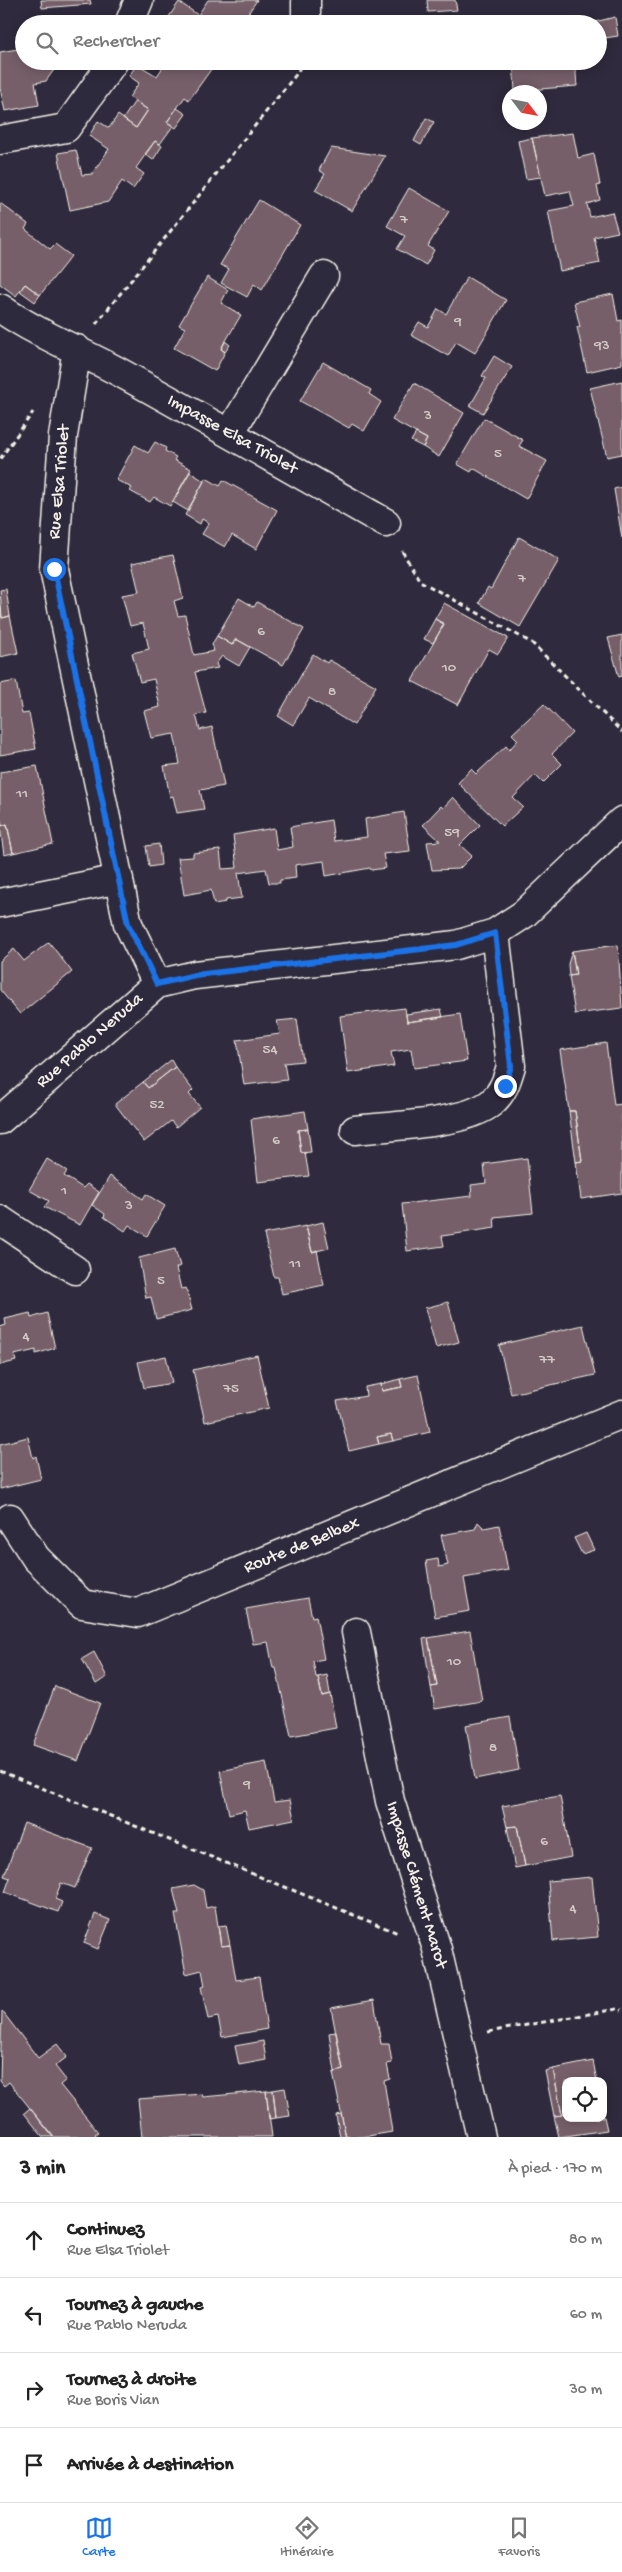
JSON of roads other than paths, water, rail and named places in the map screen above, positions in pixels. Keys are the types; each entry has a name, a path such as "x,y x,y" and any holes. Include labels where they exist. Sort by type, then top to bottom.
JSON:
{"street":[{"path":"133,15 139,0"},
{"path":"306,0 306,15"},
{"path":"0,140 66,128 108,70"},
{"path":"230,434 324,276"},
{"name":"Impasse Elsa Triolet","path":"0,308 18,321 77,349 386,523"},
{"name":"Rue Elsa Triolet","path":"77,349 63,436 54,569 128,924 157,984"},
{"name":"Rue Pablo Neruda","path":"0,1120 157,984 195,975 456,945 495,933 524,914 622,821"},
{"path":"0,903 118,879"},
{"path":"355,1130 470,1115 491,1102 505,1086 511,1066 495,933"},
{"path":"0,1220 75,1270"},
{"name":"Route de Belbex","path":"10,1518 36,1558 82,1604 138,1613 622,1414"},
{"name":"Impasse Clément Marot","path":"356,1632 390,1801 437,1949 482,2137"}]}
